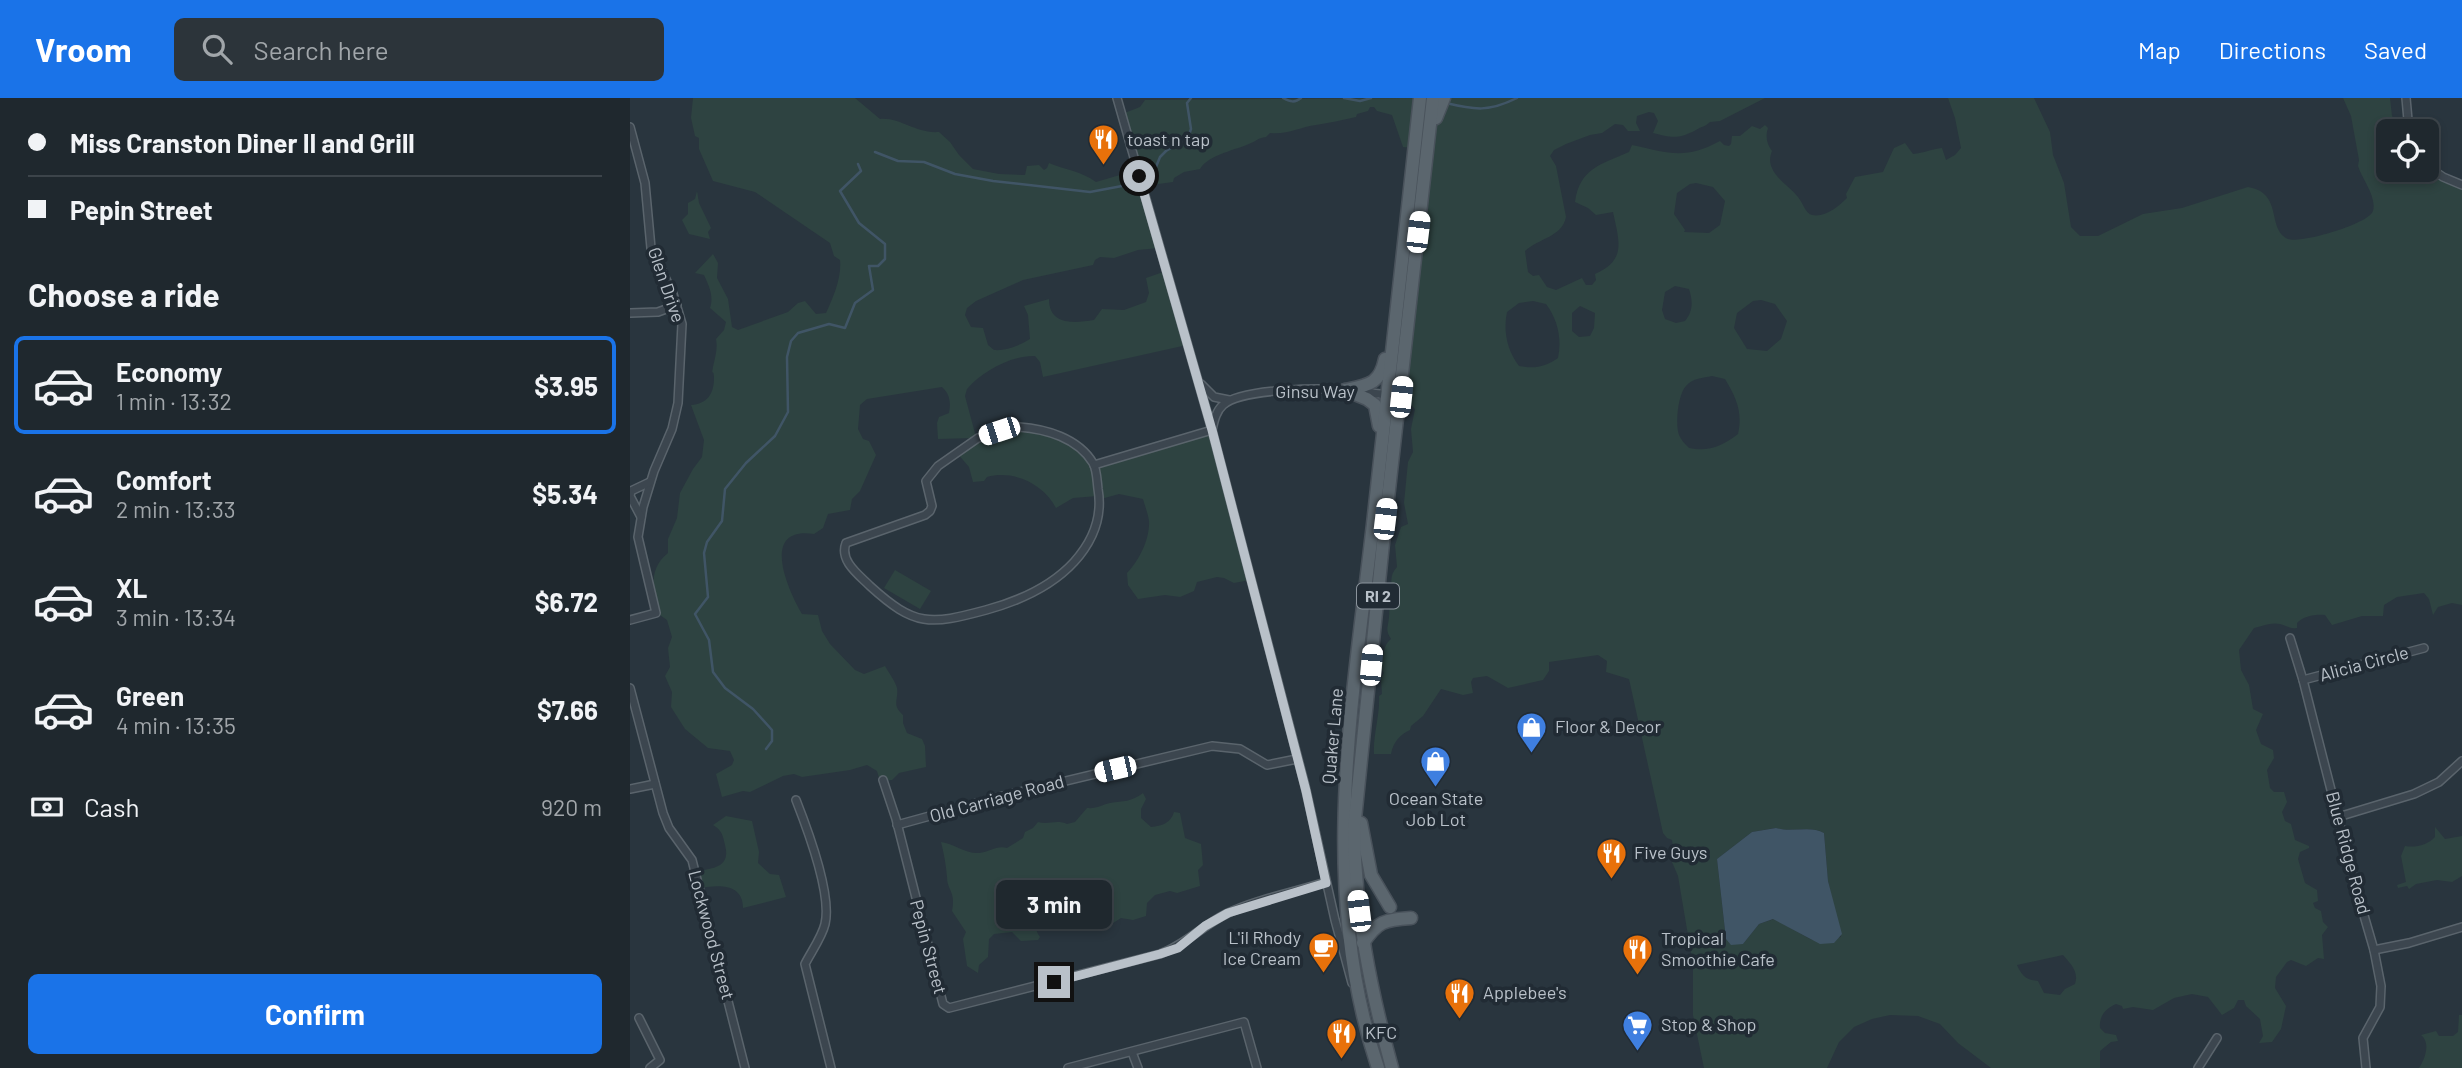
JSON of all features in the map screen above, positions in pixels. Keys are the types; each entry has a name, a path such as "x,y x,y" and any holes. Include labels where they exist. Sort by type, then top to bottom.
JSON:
{"main road":[{"name":"Quaker Lane","path":"1378,1068 1368,1039 1350,955 1343,890 1343,839 1349,733 1380,463 1394,396 1399,290 1420,98"},
{"name":"RI 2","path":"1392,1068 1363,943 1354,842 1356,795 1394,396 1427,156 1439,100"},
{"path":"1345,390 1377,380 1382,373 1399,290"},
{"path":"1345,390 1375,405 1378,415 1380,463"},
{"path":"1356,795 1371,876 1391,907"},
{"path":"1363,943 1375,926 1382,922 1410,918"},
{"path":"1368,1039 1383,1035"}],"street":[{"name":"Quaker Lane","path":"1117,98 1212,430 1297,759 1347,970 1359,1001"},
{"path":"2406,98 2408,119"},
{"name":"Glen Drive","path":"630,127 645,183 651,248 677,305 682,324 678,403 672,429 650,482 638,537 656,612 630,620"},
{"path":"2439,174 2462,185"},
{"path":"630,313 651,313 677,305"},
{"path":"1196,375 1209,394 1229,400"},
{"name":"Ginsu Way","path":"1229,400 1276,391 1345,390 1394,396"},
{"path":"1094,465 1212,430 1218,410 1229,400"},
{"path":"1019,427 1042,430 1074,443 1094,465 1100,512 1089,541 1073,562 1051,582 1010,603 954,619 933,621 915,618 907,615 873,588 853,569 845,557 846,543 930,511 932,506 926,481 930,474 978,438 1019,427"},
{"name":"Glen Drive","path":"641,517 630,496 631,491 650,482"},
{"name":"Blue Ridge Road","path":"2290,638 2374,950 2381,986 2380,1007 2363,1038 2366,1068"},
{"name":"Alicia Circle","path":"2303,680 2424,648"},
{"name":"Lockwood Street","path":"630,688 632,705 654,784 669,828 692,860 746,1068"},
{"name":"Old Carriage Road","path":"897,825 999,797 1212,746 1240,749 1267,765 1297,759"},
{"path":"2338,817 2414,794 2439,782 2462,761"},
{"name":"Pepin Street","path":"883,780 943,1004 949,1008 1160,954 1178,948 1205,926 1228,913 1326,883"},
{"path":"630,789 654,784"},
{"path":"796,800 807,826 827,908 825,926 806,964 831,1068"},
{"path":"2374,950 2462,927"},
{"path":"639,1018 660,1060 650,1068"},
{"path":"1068,1068 1244,1022 1257,1068"},
{"path":"2198,1068 2217,1038"},
{"path":"1132,1052 1138,1068"}],"green space":[{"path":"693,98 855,98 880,119 894,120 923,131 939,132 973,169 1025,175 1027,166 1039,165 1044,170 1049,163 1096,182 1137,170 1122,114 1140,107 1145,100 1419,98 1413,148 1403,147 1392,115 1377,111 1374,107 1357,114 1356,117 1288,132 1270,133 1245,146 1216,156 1200,169 1184,172 1174,178 1173,182 1144,186 1159,248 1138,250 1114,258 1100,257 1093,265 1023,280 976,301 967,308 965,315 971,327 983,328 988,345 994,350 1003,350 1030,339 1028,315 1024,306 1049,299 1053,314 1064,321 1094,320 1102,309 1124,310 1146,302 1149,293 1146,278 1166,271 1187,345 1043,377 1040,362 1035,356 1007,361 981,376 967,389 965,396 976,437 1021,426 1073,441 1093,463 1211,430 1250,580 1234,583 1217,577 1197,582 1194,591 1180,597 1165,595 1138,599 1128,585 1127,573 1136,562 1148,535 1149,521 1143,499 1119,494 1101,499 1098,496 1073,498 1056,508 1035,485 1017,477 997,475 987,477 984,481 973,482 969,467 957,453 974,438 938,439 939,417 949,413 950,409 948,396 942,387 867,399 860,405 858,429 863,439 869,441 876,455 860,491 852,499 850,510 828,514 823,528 814,534 797,534 787,540 782,549 782,562 790,590 802,614 818,615 822,631 830,644 855,670 864,674 885,666 897,688 896,705 903,715 907,733 922,739 925,746 926,767 899,773 892,780 880,781 877,771 867,765 802,777 794,774 783,776 750,792 743,791 722,797 716,774 732,765 734,760 730,751 708,748 685,729 671,707 672,692 665,676 670,667 668,648 672,637 667,620 657,613 653,588 657,566 668,553 668,539 677,518 680,493 702,457 704,440 691,405 701,403 711,393 714,384 712,372 716,339 724,330 726,322 710,308 711,295 704,275 695,273 713,254 718,263 717,278 728,299 732,327 738,330 788,312 798,303 805,301 816,314 826,313 838,280 840,260 834,256 830,243 755,192 713,181 699,149 699,138 695,136 691,118"},
{"path":"1443,98 1765,98 1720,121 1710,122 1680,136 1653,133 1658,121 1654,113 1649,112 1637,116 1636,123 1640,131 1628,131 1623,125 1615,124 1602,133 1590,135 1554,150 1550,156 1556,166 1566,217 1564,224 1555,233 1525,251 1528,272 1533,276 1539,275 1547,287 1556,290 1582,278 1586,285 1592,285 1596,280 1595,274 1605,269 1616,256 1618,241 1613,212 1596,215 1575,202 1581,182 1593,169 1629,152 1632,145 1687,153 1720,141 1729,146 1732,136 1740,136 1752,126 1760,129 1765,125 1768,128 1767,140 1772,151 1770,161 1774,172 1808,212 1822,215 1847,198 1846,194 1855,177 1883,172 1894,148 1905,143 1913,154 1942,148 1946,160 1955,155 1961,148 1948,98 2034,98 2050,132 2053,155 2064,183 2071,227 2080,236 2098,236 2143,214 2182,208 2248,187 2266,196 2281,234 2288,239 2319,236 2360,222 2369,216 2374,206 2358,166 2351,116 2343,98 2390,98 2394,119 2376,119 2376,182 2439,182 2439,175 2462,184 2462,605 2452,603 2438,607 2433,615 2429,599 2424,593 2397,597 2384,605 2383,616 2362,616 2332,625 2325,615 2318,615 2306,617 2297,623 2297,628 2267,624 2254,628 2239,650 2241,670 2249,685 2253,709 2263,714 2256,730 2261,744 2273,750 2274,758 2267,770 2270,788 2274,792 2284,792 2287,802 2282,812 2285,821 2291,824 2295,840 2309,846 2300,852 2298,859 2305,883 2317,890 2318,901 2313,903 2315,908 2321,911 2323,922 2328,927 2322,935 2324,959 2318,958 2306,966 2291,960 2276,977 2275,988 2286,1006 2281,1029 2272,1042 2259,1043 2263,1036 2260,1019 2246,1006 2244,1000 2238,1000 2234,1008 2222,1015 2208,997 2192,994 2174,998 2153,1010 2133,1007 2123,1009 2116,1004 2109,1008 2102,1016 2100,1028 2105,1033 2116,1035 2118,1041 2111,1042 2100,1051 2100,1068 1991,1068 1958,1043 1940,1024 1918,1016 1890,1015 1854,1027 1839,1042 1827,1068 1704,1068 1693,1015 1693,965 1678,876 1672,862 1675,854 1670,851 1672,840 1663,833 1629,679 1606,672 1607,661 1598,655 1549,662 1549,671 1543,680 1508,688 1487,676 1473,678 1473,693 1463,695 1441,689 1423,716 1397,740 1391,754 1374,754 1379,696 1382,694 1381,678 1384,673 1381,668 1384,649 1391,639 1387,629 1390,602 1394,593 1391,579 1397,567 1395,545 1401,527 1408,524 1404,503 1408,462 1413,452 1411,429 1415,409 1409,403 1397,400 1426,156","holes":["1690,184 1713,187 1725,201 1720,225 1709,233 1684,232 1674,214 1677,193","1675,286 1689,289 1692,306 1685,321 1676,323 1665,319 1662,310 1665,292","1533,301 1546,304 1558,330 1558,358 1540,366 1519,366 1507,340 1506,326 1507,312 1519,303","1753,301 1775,304 1787,321 1781,339 1767,351 1747,349 1734,328 1737,313","1580,306 1595,313 1594,328 1590,336 1579,337 1572,331 1572,313","1712,376 1725,379 1735,399 1739,412 1738,434 1715,447 1689,448 1679,435 1679,402 1689,383","1775,828 1824,833 1828,881 1841,937 1812,940 1774,919 1759,924 1743,944 1726,939 1717,859 1752,832","2063,955 2075,972 2075,984 2060,995 2044,993 2038,981 2023,975 2017,965"]},
{"path":"697,191 699,203 711,228 708,232 710,239 689,234 682,220 688,214 688,203 695,199"},
{"path":"895,570 931,591 920,609 884,588"},
{"path":"1143,793 1146,799 1141,809 1141,818 1151,827 1166,823 1174,812 1180,813 1185,838 1201,844 1203,865 1198,870 1200,886 1177,893 1170,891 1155,895 1147,903 1146,916 1133,920 1121,918 1110,925 1099,921 1091,890 1084,884 1071,886 1063,893 1063,911 1048,903 1037,914 1035,928 1040,937 1038,940 1021,941 1012,932 994,934 989,939 988,957 979,965 978,973 967,966 963,939 966,932 952,911 953,899 947,882 941,842 974,853 1007,848 1023,838 1025,832 1038,822 1075,822 1087,808 1127,801"},
{"path":"726,816 752,821 759,852 758,863 770,874 779,875 786,897 743,908 739,894 734,890 722,886 701,888 695,872 719,866 725,858 723,836 713,825"},
{"path":"2435,827 2445,839 2462,836 2462,876 2452,882 2437,880 2416,884 2409,889 2407,886 2398,888 2397,885 2406,882 2401,856 2405,846 2429,842 2435,837"},
{"path":"2459,1015 2462,1015 2462,1068 2419,1068 2426,1047 2421,1035 2436,1031 2439,1036 2453,1036 2458,1032"}],"water":[{"path":"1776,828 1824,833 1828,881 1842,934 1834,943 1820,944 1773,919 1759,924 1743,944 1731,945 1726,939 1717,859 1752,832"}],"waterway":[{"path":"875,152 898,161 924,162 955,174 1090,192 1122,186 1156,167 1166,151 1188,138 1191,129 1187,103 1191,98"},
{"path":"1283,98 1292,101 1301,98"},
{"path":"1344,98 1360,101 1371,98"},
{"path":"1446,103 1490,108 1517,98"},
{"path":"766,749 772,741 772,730 753,709 725,688 713,672 709,640 695,614 708,597 704,553 707,542 722,521 725,489 746,463 775,436 788,412 787,357 791,341 798,333 829,324 845,328 855,303 873,290 869,266 878,266 885,259 885,244 859,223 840,191 861,171 858,164"}],"place":[{"name":"toast n tap","path":"1104,167"},
{"name":"Floor & Decor","path":"1532,754"},
{"name":"Ocean State Job Lot","path":"1436,788"},
{"name":"Five Guys","path":"1611,880"},
{"name":"L'il Rhody Ice Cream","path":"1324,975"},
{"name":"Tropical Smoothie Cafe","path":"1638,976"},
{"name":"Applebee's","path":"1460,1020"},
{"name":"Stop & Shop","path":"1638,1052"},
{"name":"KFC","path":"1342,1060"}],"route":[{"path":"1054,982 1178,948 1205,926 1228,913 1326,883 1306,791 1212,430 1139,176"}]}
